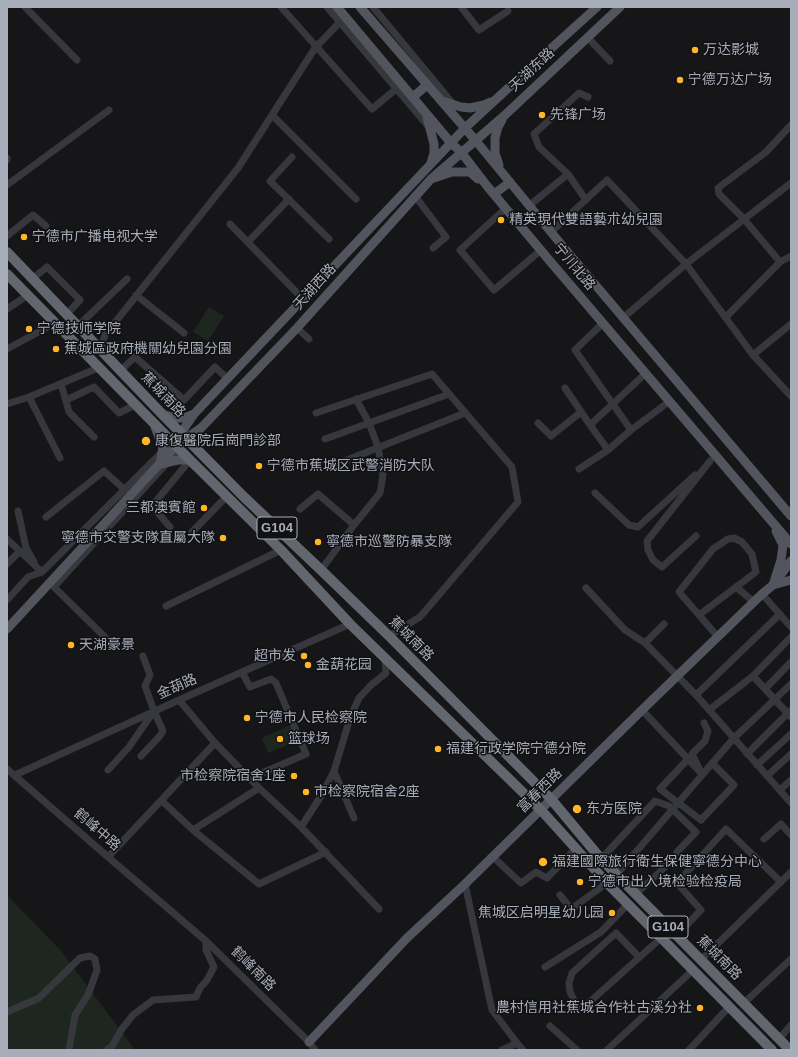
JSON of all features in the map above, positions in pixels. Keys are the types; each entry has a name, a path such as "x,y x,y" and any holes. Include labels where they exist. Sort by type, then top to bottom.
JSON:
{"highway":[{"name":"蕉城南路","path":"7,252 120,371 244,497 389,636 551,799 601,859 790,1050"},
{"name":"蕉城南路","path":"7,274 154,425 281,550 350,624 541,810 607,883 772,1050"}],"main road":[{"name":"宁川北路","path":"337,7 343,19 399,86 413,97 451,143 461,152 487,186 603,324 646,372 713,458 791,544"},
{"name":"宁川北路","path":"360,7 465,128 623,318 791,516"},
{"name":"天湖东路","path":"451,143 497,98 597,7"},
{"name":"天湖东路","path":"461,152 504,116 620,7"},
{"path":"413,97 428,85"},
{"path":"442,101 470,108 484,105 497,98 511,108"},
{"path":"426,114 434,144 434,153 430,166"},
{"path":"502,172 495,153 498,127 504,116"},
{"name":"天湖西路","path":"184,436 194,414 451,143"},
{"name":"天湖西路","path":"184,436 201,428 297,328 424,186 461,152"},
{"path":"431,179 452,172 470,172 487,186"},
{"path":"417,179 424,186"},
{"path":"494,194 510,182"},
{"path":"162,414 175,418 184,418 194,414"},
{"path":"154,425 163,447 162,453 165,462"},
{"path":"201,428 197,437 198,445 205,457"},
{"path":"7,629 165,462 184,436"},
{"path":"165,462 190,460"},
{"path":"772,523 783,545 781,560 773,585"},
{"name":"富春西路","path":"309,1042 408,938 493,857 677,676 773,585 791,561"},
{"path":"773,585 791,580"}],"street":[{"path":"25,7 77,60"},
{"path":"281,7 372,108 399,86 431,129"},
{"path":"100,350 104,334 238,168 317,47 343,19 327,7"},
{"path":"373,7 455,105"},
{"path":"461,7 479,30 508,11"},
{"path":"588,38 610,61"},
{"path":"586,200 568,174 539,147 534,134 579,93 588,97"},
{"path":"7,185 110,110"},
{"path":"272,115 356,199"},
{"path":"780,262 744,219 718,194 718,188 766,152 791,125"},
{"path":"292,157 270,181 329,239"},
{"path":"530,205 568,174"},
{"path":"551,232 608,180 686,264 753,355 791,396"},
{"path":"623,318 686,264 791,183"},
{"path":"416,196 446,237 432,248"},
{"path":"248,242 289,199"},
{"path":"506,208 460,250 479,273 494,290 541,250"},
{"path":"7,236 33,215 46,226"},
{"path":"230,224 303,299"},
{"path":"726,317 780,262 791,256"},
{"path":"32,279 47,267 80,300 66,315"},
{"path":"78,326 127,279"},
{"path":"7,309 28,295"},
{"path":"136,295 184,334"},
{"path":"7,349 54,323"},
{"path":"603,324 575,350 631,430"},
{"path":"753,355 791,324"},
{"path":"297,328 309,338"},
{"path":"120,371 135,357 184,400 215,367 228,379"},
{"path":"7,404 29,397 98,368"},
{"path":"590,425 613,405 646,372"},
{"path":"316,413 432,374 512,467 518,502 420,617 389,636"},
{"path":"61,384 69,412 94,437"},
{"path":"66,400 94,387 119,413 135,404"},
{"path":"565,388 608,450"},
{"path":"325,439 449,394"},
{"path":"29,397 60,458"},
{"path":"321,570 380,493 383,475 378,447 369,422 356,399"},
{"path":"579,469 608,450 631,430 670,401"},
{"path":"538,423 551,436 582,412"},
{"path":"332,466 465,413"},
{"path":"7,600 28,577 40,571 162,453 176,446"},
{"path":"595,493 629,525 638,527 713,458"},
{"path":"696,536 662,567 653,560 648,550 647,541 713,458"},
{"path":"170,527 152,506 190,460"},
{"path":"115,646 54,587 165,462"},
{"path":"46,517 104,471 125,490"},
{"path":"300,510 318,494 354,525"},
{"path":"192,532 227,496"},
{"path":"18,511 26,548 40,571"},
{"path":"699,615 756,572 752,554 742,542 734,538 728,539 713,549 679,592 718,637"},
{"path":"7,540 40,571"},
{"path":"166,606 281,550"},
{"path":"7,564 20,551"},
{"path":"736,587 754,602"},
{"path":"586,588 625,630 645,643 696,695 733,739 791,803"},
{"path":"762,594 791,627"},
{"path":"696,695 780,614"},
{"name":"金葫路","path":"15,775 154,711 350,624"},
{"path":"645,643 664,624"},
{"path":"709,710 753,676 791,637"},
{"path":"141,756 163,731 145,686 150,675 143,656"},
{"path":"301,827 321,796 334,771 350,718 359,698 370,686 386,673 385,658"},
{"path":"765,689 791,662"},
{"path":"242,672 250,687 270,680 276,683 306,754 262,774"},
{"path":"747,754 790,714 774,700 753,676"},
{"path":"617,874 733,739 791,684"},
{"path":"179,700 215,743 259,788 326,852 379,909"},
{"path":"642,710 702,774"},
{"path":"108,770 129,747 154,711"},
{"path":"702,774 692,754 705,741 708,731 704,723"},
{"path":"757,765 791,734"},
{"path":"108,857 215,743"},
{"path":"767,776 791,754"},
{"path":"688,759 660,789 701,820 734,785 712,763"},
{"name":"鹤峰中路","path":"7,769 170,910"},
{"path":"334,771 354,818"},
{"path":"780,790 791,780"},
{"path":"193,830 259,788"},
{"path":"162,801 193,830 258,884 326,852"},
{"path":"601,859 655,801 669,806 696,832 677,852"},
{"path":"764,839 781,824 791,835"},
{"path":"677,935 701,910 677,883 726,829 781,882"},
{"path":"493,857 521,883 536,872 547,878 575,849"},
{"path":"636,894 665,867 657,857"},
{"path":"701,960 791,872"},
{"path":"560,895 571,909 607,883"},
{"path":"465,884 492,1010 523,1050"},
{"path":"545,967 601,932 628,904"},
{"name":"鹤峰南路","path":"170,910 206,940 309,1042 315,1050"},
{"path":"640,957 616,933 572,973 569,983 570,992 576,1004 584,1007 640,957 661,938"},
{"path":"107,1050 113,1045 133,1015 153,1000 196,997 200,988 207,980 214,967 206,950 206,940"},
{"path":"7,1012 39,998 80,958 90,956 95,959 97,970 88,995 75,1015 69,1050"},
{"path":"744,1003 791,959"},
{"path":"607,1050 693,970"},
{"path":"689,1050 729,1007"},
{"path":"550,1026 577,1050"},
{"path":"779,1039 791,1026"},
{"path":"502,1050 517,1043"}],"shaded area":[{"path":"209,307 224,316 208,341 193,332"},
{"name":"篮球场","path":"291,725 297,741 268,753 262,738"},
{"path":"7,895 62,952 135,1050 7,1050"}],"place":[{"name":"万达影城","path":"695,50"},
{"name":"宁德万达广场","path":"680,80"},
{"name":"先锋广场","path":"542,115"},
{"name":"精英現代雙語藝朮幼兒園","path":"501,220"},
{"name":"宁德市广播电视大学","path":"24,237"},
{"name":"宁德技师学院","path":"29,329"},
{"name":"蕉城區政府機關幼兒園分園","path":"56,349"},
{"name":"康復醫院后崗門診部","path":"146,441"},
{"name":"宁德市蕉城区武警消防大队","path":"259,466"},
{"name":"三都澳賓館","path":"204,508"},
{"name":"寧德市交警支隊直屬大隊","path":"223,538"},
{"name":"寧德市巡警防暴支隊","path":"318,542"},
{"name":"天湖豪景","path":"71,645"},
{"name":"超市发","path":"304,656"},
{"name":"金葫花园","path":"308,665"},
{"name":"宁德市人民检察院","path":"247,718"},
{"name":"篮球场","path":"280,739"},
{"name":"福建行政学院宁德分院","path":"438,749"},
{"name":"市检察院宿舍1座","path":"294,776"},
{"name":"市检察院宿舍2座","path":"306,792"},
{"name":"东方医院","path":"577,809"},
{"name":"福建國際旅行衛生保健寧德分中心","path":"543,862"},
{"name":"宁德市出入境检验检疫局","path":"580,882"},
{"name":"焦城区启明星幼儿园","path":"612,913"},
{"name":"農村信用社蕉城合作社古溪分社","path":"700,1008"}]}
